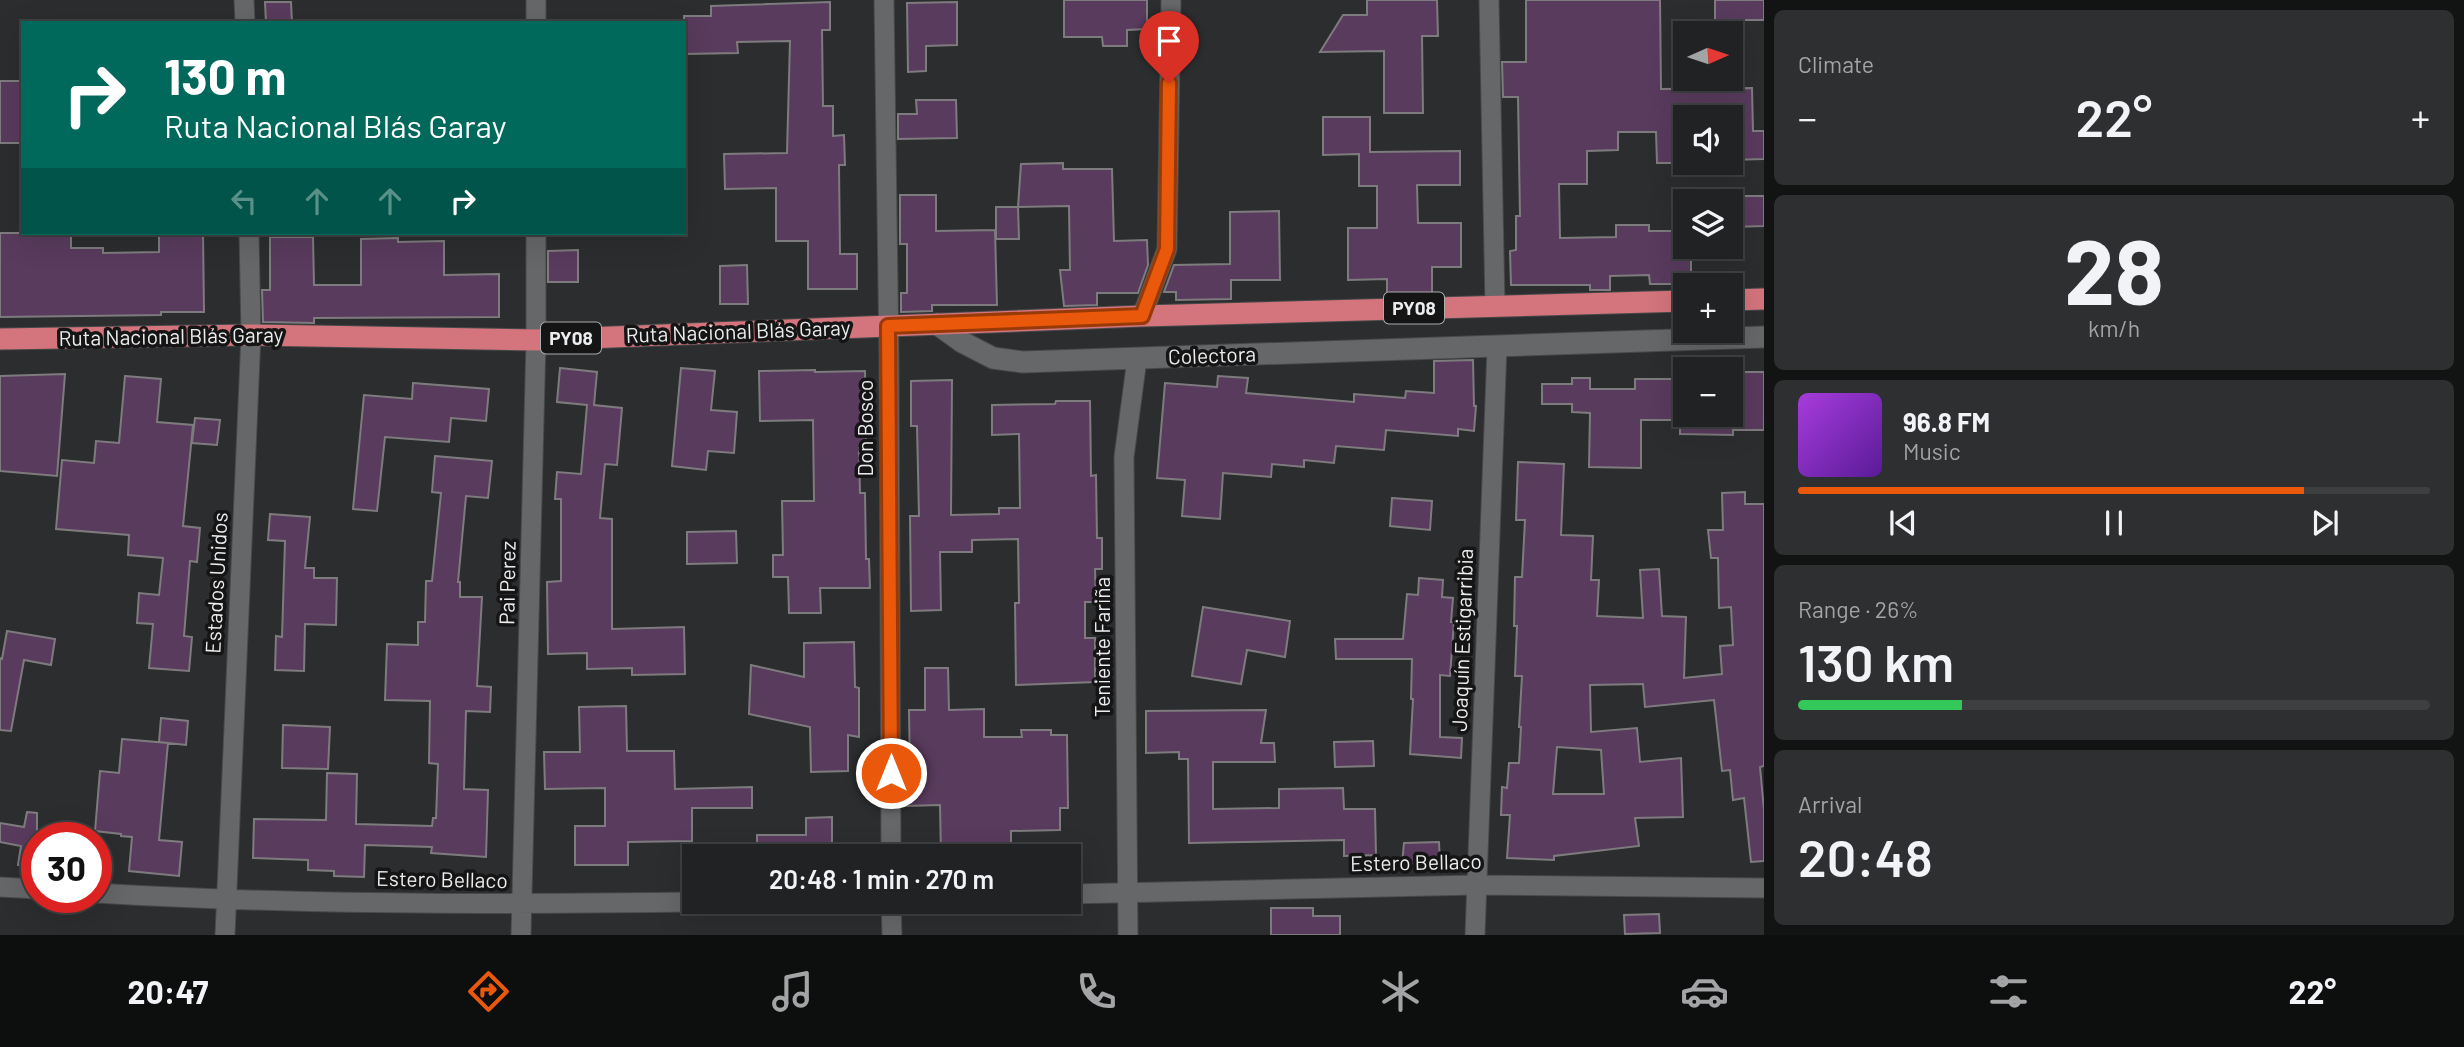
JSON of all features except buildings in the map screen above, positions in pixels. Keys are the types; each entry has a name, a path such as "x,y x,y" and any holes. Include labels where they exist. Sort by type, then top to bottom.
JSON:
{"highway":[{"path":"1743,300 1764,299"},
{"name":"Ruta Nacional Blás Garay","path":"0,339 251,335 536,340 1142,316 1673,301"}],"main road":[{"name":"Colectora","path":"937,324 962,342 993,358 1023,362 1764,337"}],"street":[{"path":"244,0 245,21"},
{"path":"536,0 536,21"},
{"name":"Don Bosco","path":"884,0 891,844"},
{"path":"1142,316 1167,249 1171,0"},
{"path":"1489,0 1495,306"},
{"name":"Estados Unidos","path":"225,935 251,335 249,235"},
{"name":"Pai Perez","path":"521,935 536,340 536,235"},
{"name":"Joaquín Estigarribia","path":"1475,935 1497,347"},
{"name":"Teniente Fariña","path":"1128,935 1125,457 1137,359"},
{"name":"Estero Bellaco","path":"1081,894 1476,885 1764,888"},
{"path":"0,887 21,888"},
{"name":"Estero Bellaco","path":"112,894 226,901 522,904 682,902"},
{"path":"891,914 892,935"}],"route":[{"path":"891,773 888,326 1142,316 1167,249 1169,83"}]}
